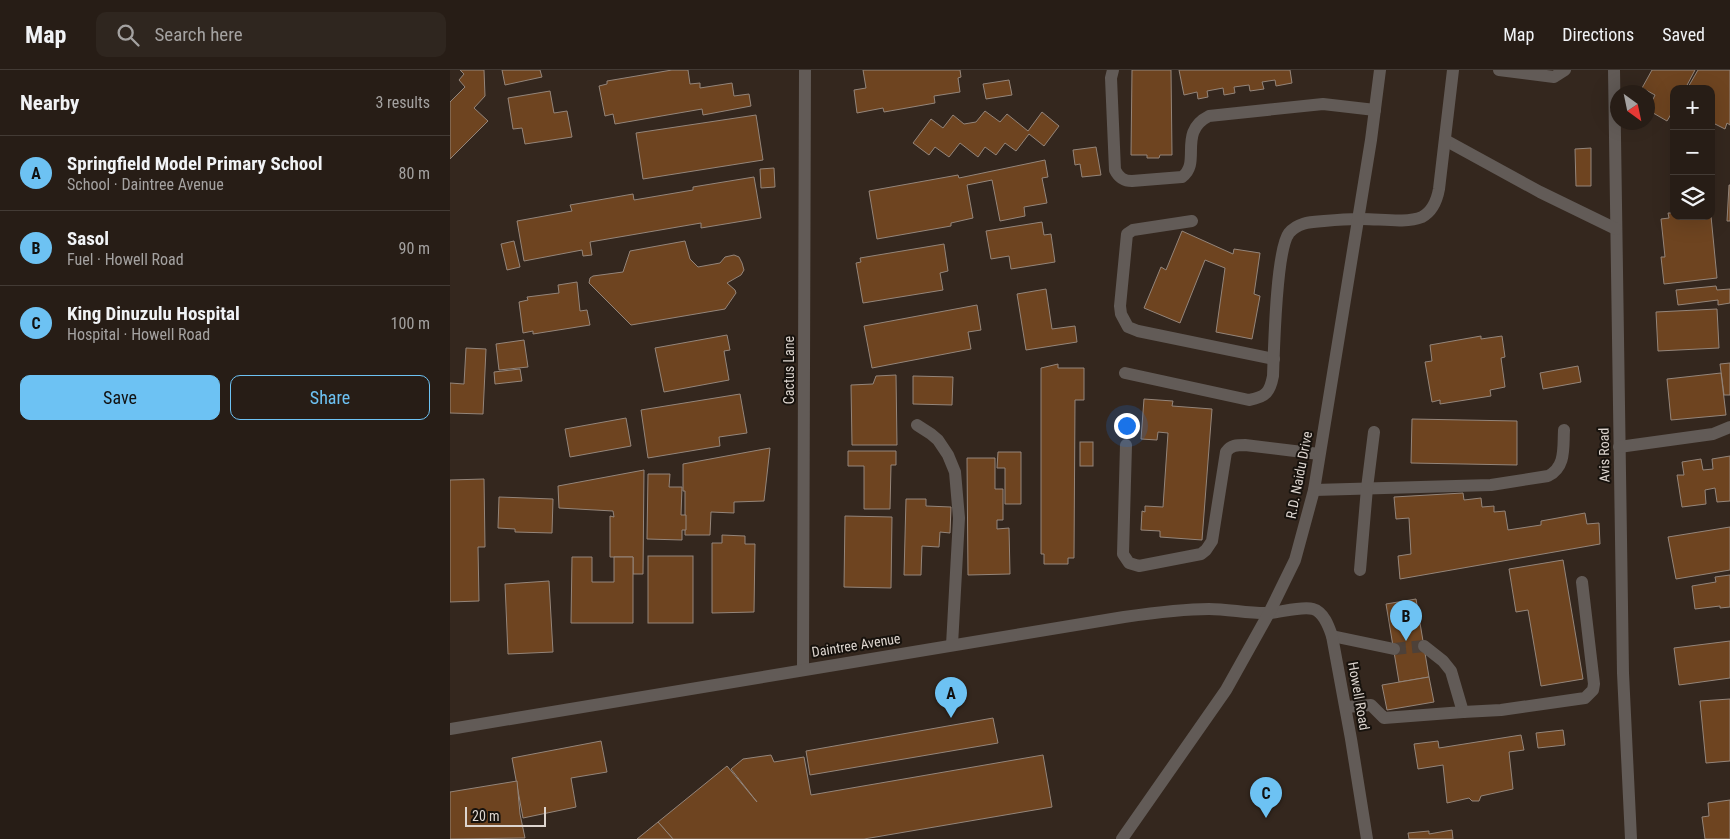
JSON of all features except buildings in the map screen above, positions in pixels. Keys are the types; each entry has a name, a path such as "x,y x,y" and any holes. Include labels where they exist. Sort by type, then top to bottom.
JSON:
{"street":[{"name":"Cactus Lane","path":"803,669 805,70"},
{"path":"1113,70 1111,78 1115,170 1125,181 1182,177 1190,165 1194,128 1201,120 1209,116 1323,104 1375,110"},
{"name":"R.D. Naidu Drive","path":"1122,839 1226,690 1296,560 1314,490 1380,70"},
{"path":"1125,373 1250,400 1261,398 1270,389 1282,259 1290,233 1296,227 1306,222 1358,219 1413,220 1424,216 1437,200 1446,140 1453,70"},
{"path":"1499,70 1554,77 1566,70"},
{"name":"Avis Road","path":"1614,70 1623,673 1631,839"},
{"path":"1446,140 1540,192 1616,229"},
{"path":"1192,221 1133,230 1127,234 1120,306 1121,314 1128,327 1138,331 1274,359"},
{"path":"917,425 938,440 948,455 955,472 959,518 952,645"},
{"path":"1619,448 1713,434 1730,427"},
{"path":"1314,490 1491,485 1548,476 1563,461 1564,430"},
{"path":"1360,570 1374,432"},
{"path":"1126,445 1124,554 1129,563 1139,566 1200,554 1210,546 1226,452 1229,448 1236,445 1245,445 1320,454"},
{"path":"1346,708 1371,705 1384,718 1501,710 1585,698 1592,690 1594,684 1582,582"},
{"name":"Daintree Avenue","path":"450,729 803,669 1162,612 1210,609 1269,613"},
{"name":"Howell Road","path":"1269,613 1313,609 1322,615 1328,624 1346,708 1367,839"},
{"path":"1332,636 1394,649"},
{"path":"1424,646 1443,661 1451,671 1463,712"}],"tunnel":[{"path":"1394,649 1424,646"}],"place":[{"name":"Sasol","path":"1406,641"},
{"name":"Springfield Model Primary School","path":"951,718"},
{"name":"King Dinuzulu Hospital","path":"1266,818"}]}
